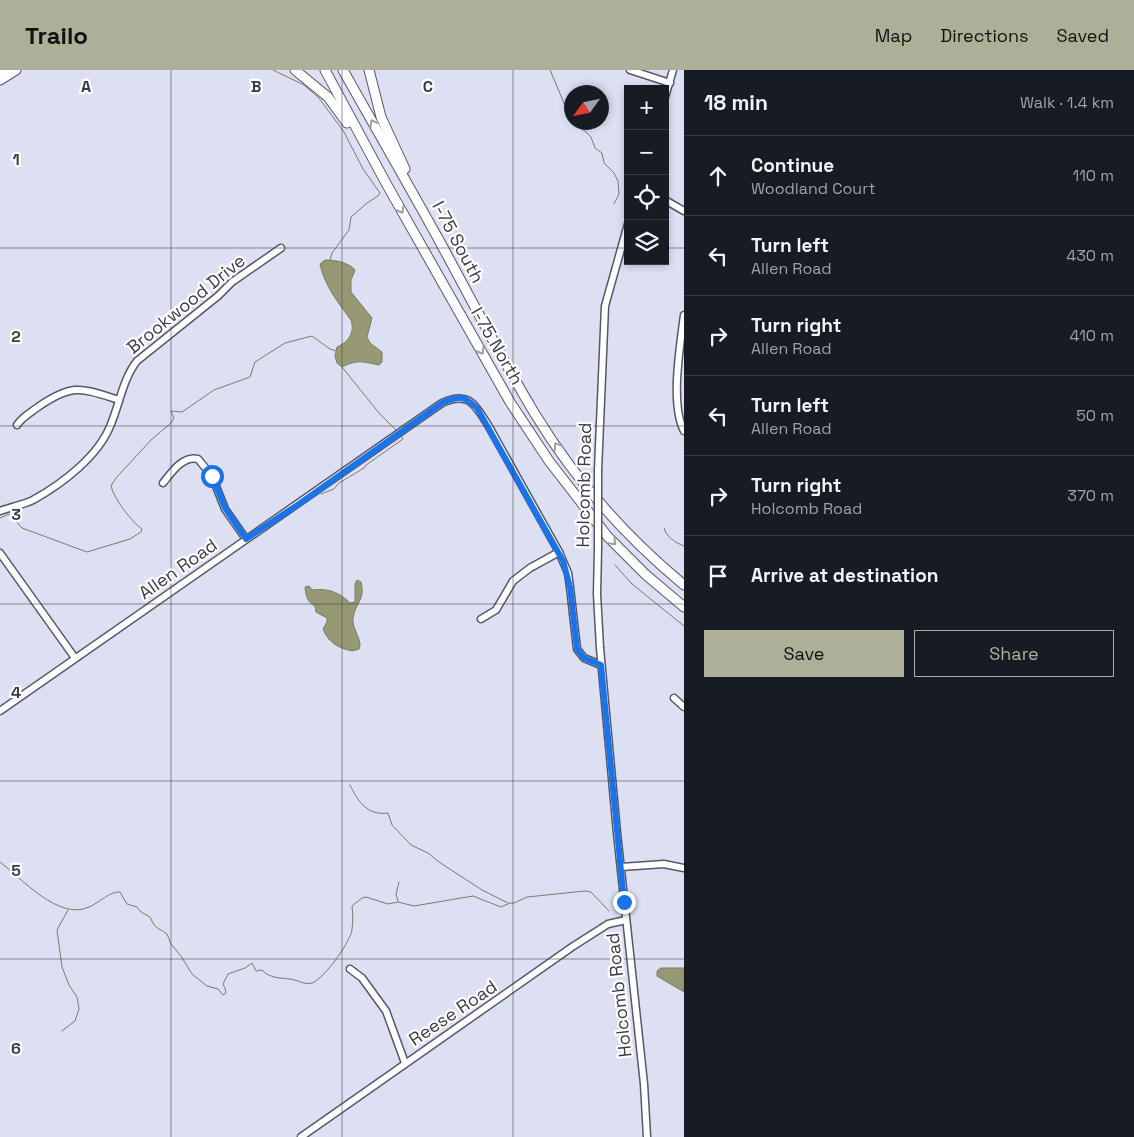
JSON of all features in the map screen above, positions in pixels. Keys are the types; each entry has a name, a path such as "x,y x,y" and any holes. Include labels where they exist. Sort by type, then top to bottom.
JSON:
{"highway":[{"path":"0,80 16,70"},
{"path":"295,70 321,90 344,116 373,167 387,185"},
{"name":"I-75 North","path":"325,70 387,185 510,402 548,461 608,537 645,574 684,607"},
{"name":"I-75 South","path":"343,70 440,242 502,358 560,452 614,518 661,565 684,584"},
{"path":"369,70 383,123 440,242"}],"main road":[{"path":"0,73 4,70"}],"street":[{"path":"630,70 670,83 673,70"},
{"path":"669,202 684,210"},
{"name":"Holcomb Road","path":"624,238 605,306 598,470 597,594 601,665 644,1084 647,1137"},
{"name":"Brookwood Drive","path":"0,511 33,500 86,461 107,434 128,373 138,361 218,296 232,282 281,248"},
{"path":"684,315 682,365 677,406 678,416 684,432"},
{"path":"17,425 26,416 62,392 80,389 119,400"},
{"name":"Allen Road","path":"0,711 442,403 461,397 469,400 477,408 488,425 559,552 568,573 577,649 584,658 601,665"},
{"path":"163,483 172,471 184,462 192,458 198,459 212,476 225,508 246,539"},
{"path":"481,620 496,610 513,582 530,568 559,552"},
{"path":"0,553 75,658"},
{"path":"674,698 684,707"},
{"path":"621,867 664,864 684,868"},
{"name":"Reese Road","path":"300,1137 608,924 626,920"},
{"path":"350,969 362,978 386,1011 405,1063"}],"shaded area":[{"path":"325,260 341,262 355,270 351,280 351,292 372,318 367,337 370,343 382,352 382,362 379,365 357,362 342,367 337,363 335,356 337,347 350,336 352,324 332,294 322,272 320,264"},
{"path":"357,580 361,582 362,593 354,613 353,622 360,646 359,649 352,651 338,646 328,638 323,629 327,618 316,612 315,606 307,598 305,587 309,586 312,590 333,592 342,596 350,603 355,602 355,584"},
{"path":"661,968 684,968 684,992 657,976 657,971"}],"waterway":[{"path":"273,70 304,85 319,98 344,132 363,169 380,193 351,217 349,230 332,253 330,260"},
{"path":"550,70 564,103"},
{"path":"583,130 591,137 595,148 602,153 604,163 614,173 618,181 619,194 614,204"},
{"path":"0,518 9,514 22,528 87,552 130,539 141,532 142,529 124,509 111,486 151,440 172,422 174,418 171,411 182,412 214,390 250,377 255,362 285,343 312,336 336,351"},
{"path":"342,367 379,413 397,431"},
{"path":"321,494 334,489 339,483 364,468 403,439 401,436"},
{"path":"664,528 672,539 684,546"},
{"path":"615,565 632,584 684,626"},
{"path":"350,785 356,797 369,810 388,813 392,825 411,845 428,853 482,890 508,903"},
{"path":"0,862 42,896 66,908 77,910 89,907 112,893 120,892 127,904 137,907 167,934 171,944 192,974 207,986 218,989 223,995 226,993 223,984 228,974 245,968 252,963 256,971 262,970 268,975 275,977 306,983 312,983 317,980 343,950 351,934 352,906 366,897 388,904 398,902 414,906 473,896 501,907 527,897 585,891 591,892 609,911"},
{"path":"398,901 396,894 399,882"},
{"path":"62,1031 75,1021 79,1009 77,997 69,985 62,967 57,930 68,910"}],"route":[{"path":"212,476 225,508 246,539 442,403 461,397 469,400 477,408 559,552 568,573 577,649 580,655 588,661 601,665 624,902"}]}
